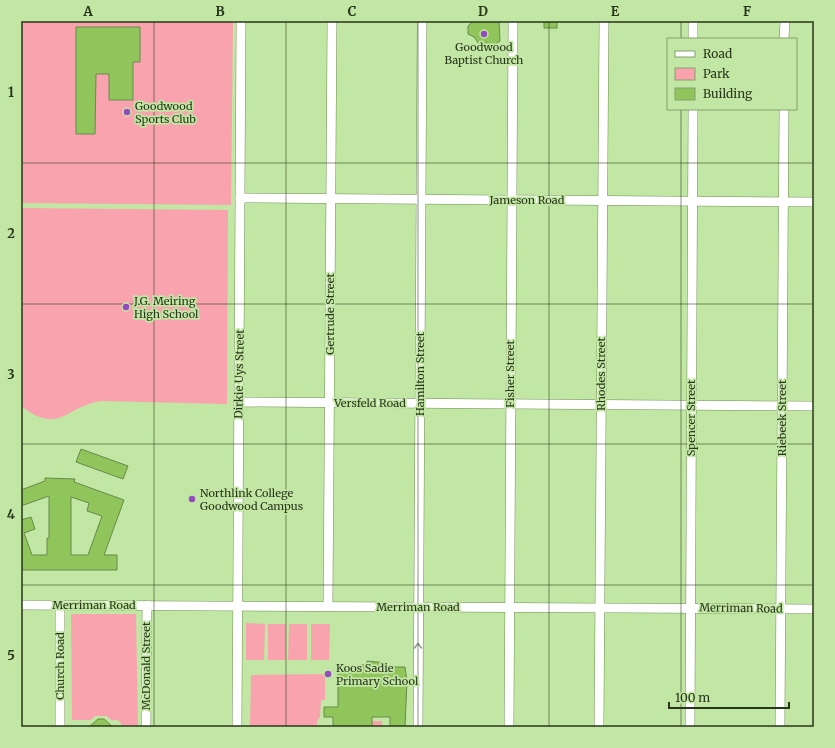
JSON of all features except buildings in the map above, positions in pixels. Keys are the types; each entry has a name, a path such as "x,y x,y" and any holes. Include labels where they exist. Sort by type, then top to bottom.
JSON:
{"street":[{"name":"Dirkie Uys Street","path":"237,727 241,21"},
{"name":"Gertrude Street","path":"328,606 332,21"},
{"name":"Hamilton Street","path":"418,727 422,21"},
{"name":"Fisher Street","path":"509,727 513,21"},
{"name":"Rhodes Street","path":"599,727 601,200 604,21"},
{"path":"693,21 693,38"},
{"path":"784,38 785,21"},
{"name":"Spencer Street","path":"690,727 693,110"},
{"name":"Riebeek Street","path":"780,727 784,110"},
{"name":"Jameson Road","path":"240,198 814,202"},
{"name":"Versfeld Road","path":"238,402 330,404 420,403 814,406"},
{"name":"Merriman Road","path":"21,605 814,609"},
{"name":"Church Road","path":"60,605 60,727"},
{"name":"McDonald Street","path":"146,605 146,727"}],"green space":[{"name":"Goodwood Sports Club","path":"21,21 233,21 231,205 21,203"},
{"name":"J.G. Meiring High School","path":"21,208 228,210 227,404 100,401 88,404 61,417 53,419 44,418 34,414 21,406"},
{"path":"71,614 136,614 138,727 124,727 118,720 111,720 107,716 95,716 91,720 72,720"},
{"path":"246,623 265,624 264,660 246,660"},
{"path":"268,624 286,624 286,660 268,660"},
{"path":"289,624 307,624 307,660 288,660"},
{"path":"311,624 330,624 329,660 311,660"},
{"path":"325,674 325,700 321,700 320,717 317,721 317,727 250,727 251,675"},
{"path":"351,721 382,721 382,727 351,727"}],"place":[{"name":"Goodwood Baptist Church","path":"484,34"},
{"name":"Goodwood Sports Club","path":"127,112"},
{"name":"J.G. Meiring High School","path":"126,307"},
{"name":"Northlink College Goodwood Campus","path":"192,499"},
{"name":"Koos Sadie Primary School","path":"328,674"}]}
